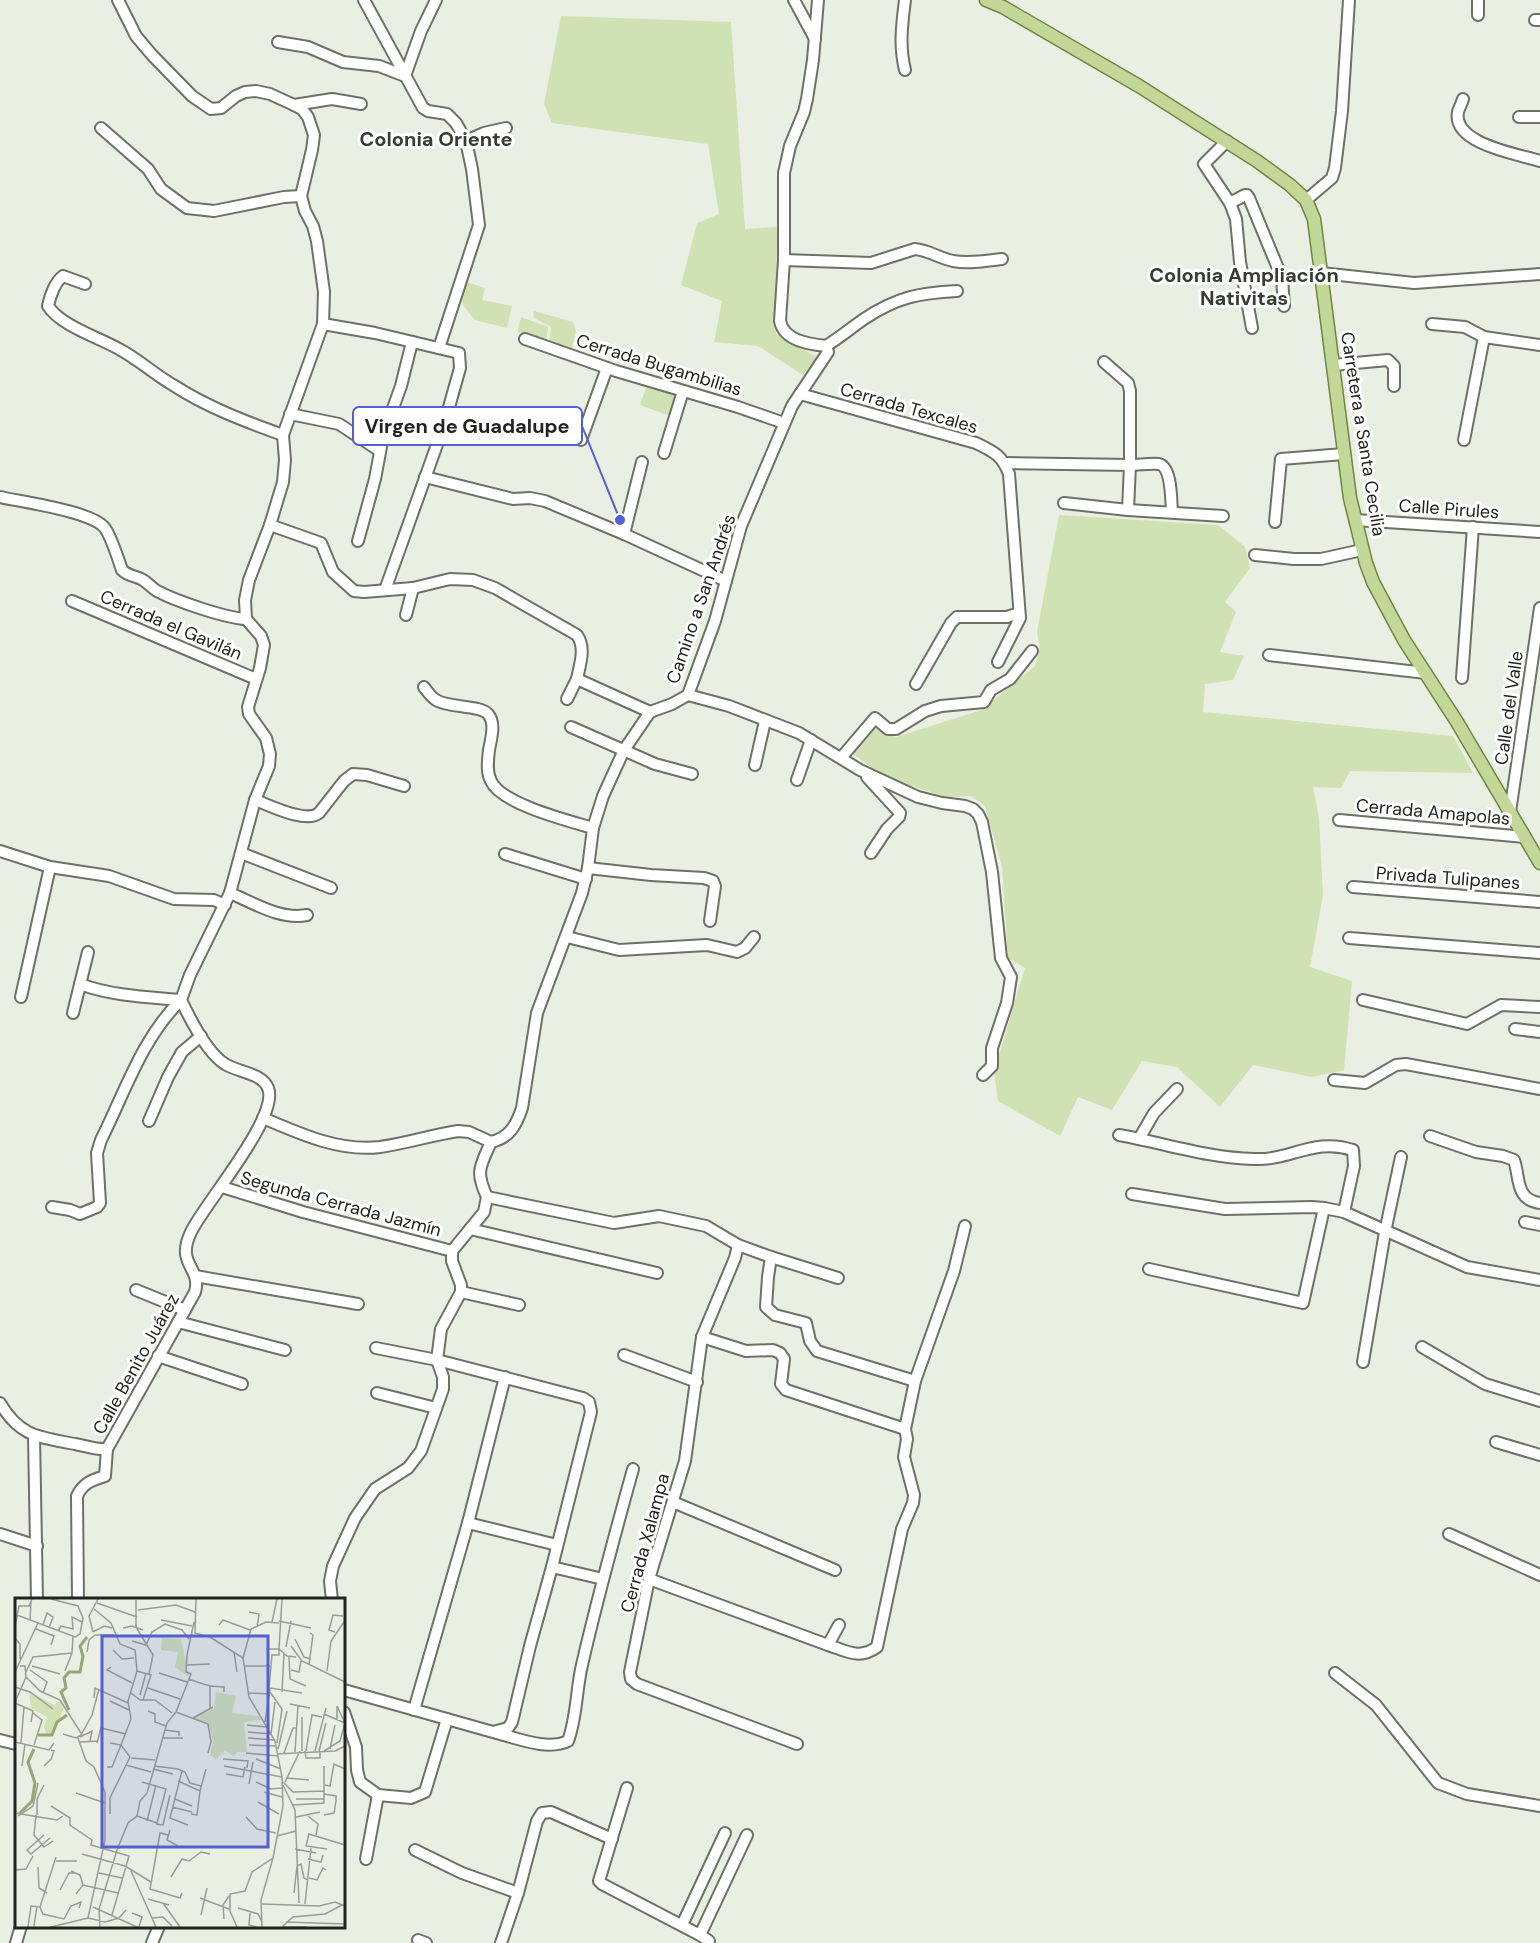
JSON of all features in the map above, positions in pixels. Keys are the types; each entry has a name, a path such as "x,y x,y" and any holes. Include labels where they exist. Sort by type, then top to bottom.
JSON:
{"main road":[{"path":"986,0 1003,7 1227,141 1282,179 1306,200"},
{"name":"Carretera a Santa Cecilia","path":"1306,200 1314,219 1344,454 1355,520 1373,582 1404,640 1540,863"}],"street":[{"path":"52,1207 80,1214 98,1207 100,1203 97,1154 101,1140 142,1052 170,1010 181,1000 190,975 225,905 255,800 266,774 270,753 266,738 249,714 248,706 264,655 264,645 261,636 246,619 244,600 283,482 285,460 283,435 322,324 324,292 319,251 313,226 305,211 301,196 314,135 308,117 302,109 270,94 245,92 221,108 211,109 192,96 152,55 136,36 118,0"},
{"path":"364,0 418,100 428,111 447,114 456,123 466,141 472,169 479,225 438,348"},
{"path":"405,76 421,32 436,0"},
{"path":"794,0 815,39"},
{"path":"818,0 807,99 786,160 781,328 785,333 804,342 826,346 891,303 923,293 957,291"},
{"path":"905,0 901,42 905,70"},
{"path":"1306,200 1332,178 1335,168 1342,111 1349,0"},
{"path":"1478,0 1478,15"},
{"path":"278,42 308,47 343,62 380,66 405,76"},
{"path":"294,105 332,99 361,104"},
{"path":"1463,99 1458,114 1460,127 1470,139 1540,160"},
{"path":"1519,117 1540,117"},
{"path":"101,128 148,170 161,189 187,208 214,211 284,197 301,196"},
{"path":"466,141 484,133 506,128"},
{"path":"1227,141 1204,164 1230,203 1236,219 1240,262 1252,328"},
{"path":"1230,203 1245,195 1249,198 1282,278 1284,306"},
{"path":"784,260 871,263 915,249 923,249 939,258 955,261 1002,260"},
{"path":"1321,273 1414,283 1540,274"},
{"path":"85,284 63,276 59,279 48,306 52,312 80,330 121,350 173,386 211,407 283,435"},
{"path":"322,324 459,353 460,368 444,425 385,590"},
{"path":"1432,324 1465,327 1484,337 1540,345"},
{"path":"1464,440 1484,337"},
{"name":"Cerrada Bugambilias","path":"525,339 607,368 784,423"},
{"path":"358,541 375,479 383,436 401,386 412,342"},
{"name":"Camino a San Andrés","path":"650,712 688,695 712,630 741,526 784,423 800,394 826,356 828,352 826,346"},
{"path":"1333,365 1388,360 1394,366 1394,386"},
{"path":"1104,362 1128,383 1130,391 1128,510"},
{"path":"581,440 607,368"},
{"path":"664,453 683,391"},
{"name":"Cerrada Texcales","path":"800,394 969,441 999,455 1005,463"},
{"path":"290,414 339,424 380,451"},
{"path":"1275,522 1281,459 1344,454"},
{"path":"624,534 642,462"},
{"path":"998,662 1020,618 1009,474 1005,463 1160,464 1165,467 1169,477 1172,512"},
{"path":"425,477 513,499 530,498 545,501 726,581"},
{"path":"0,497 93,519 105,527 122,570 127,575 143,580 156,591 235,619 246,619"},
{"path":"1064,503 1223,516"},
{"name":"Calle Pirules","path":"1355,520 1540,532"},
{"path":"270,525 321,543 333,572 354,591 413,588 460,578 495,588 577,635 583,648 577,679 567,699"},
{"path":"1462,678 1473,527"},
{"path":"1255,555 1322,559 1362,550"},
{"path":"406,615 413,588"},
{"name":"Cerrada el Gavilán","path":"72,601 256,679"},
{"name":"Calle del Valle","path":"1510,812 1540,608"},
{"path":"916,684 951,623 957,617 1007,617 1019,614"},
{"path":"841,758 875,718 888,729 896,729 925,711 941,706 984,702 992,690 1010,678 1032,651"},
{"path":"1269,655 1426,673"},
{"path":"264,1119 325,1142 346,1146 377,1147 458,1131 469,1132 491,1142 502,1139 510,1133 519,1119 522,1108 537,1013 567,937 587,873 593,828 603,796 624,750 650,712 577,679"},
{"path":"424,687 434,699 444,704 485,711 490,717 492,725 488,764 490,780 495,788 514,801 535,810 593,828"},
{"path":"688,695 729,706 786,728 811,740 860,770 918,797 973,808 978,814 982,822 992,872 1001,958 1011,977 1006,1003 992,1048 992,1066 982,1075"},
{"path":"754,765 765,721"},
{"path":"571,727 655,764 692,774"},
{"path":"797,780 811,740"},
{"path":"860,770 900,813 871,853"},
{"path":"255,800 309,818 315,817 344,781 353,774 367,775 404,786"},
{"name":"Cerrada Amapolas","path":"1339,820 1525,837"},
{"path":"0,851 50,867 109,876 174,899 214,900 225,905"},
{"path":"241,853 331,888"},
{"path":"505,854 587,873 704,878 713,881 715,886 710,921"},
{"path":"21,997 50,867"},
{"name":"Privada Tulipanes","path":"1353,887 1540,902"},
{"path":"230,893 282,915 294,917 307,915"},
{"path":"567,937 619,950 707,945 737,952 745,948 754,937"},
{"path":"1349,938 1540,953"},
{"path":"73,1013 88,952"},
{"path":"80,984 127,996 181,1000"},
{"path":"181,1000 210,1051 226,1065 262,1080 268,1087 269,1099 264,1119 222,1187 199,1218 186,1245 187,1261 195,1276 358,1304"},
{"path":"1363,1000 1467,1024 1501,1005 1540,1007"},
{"path":"1515,1029 1540,1032"},
{"path":"149,1121 168,1077 182,1052 201,1036"},
{"path":"1334,1080 1365,1083 1396,1065 1406,1064 1540,1089"},
{"path":"1139,1139 1154,1113 1177,1089"},
{"path":"1119,1135 1196,1152 1257,1160 1319,1146 1353,1150 1354,1166 1344,1212"},
{"path":"1430,1136 1476,1152 1514,1160 1518,1186 1535,1203 1540,1203"},
{"path":"332,1598 330,1581 333,1566 355,1518 375,1489 408,1468 417,1458 436,1408 443,1384 437,1360 441,1329 461,1292 461,1285 452,1261 452,1251 484,1212 487,1197 479,1179 479,1171 491,1142"},
{"path":"1363,1362 1384,1232 1401,1157"},
{"name":"Segunda Cerrada Jazmín","path":"222,1187 303,1212 452,1251"},
{"path":"1132,1194 1225,1209 1324,1208 1344,1212 1384,1232 1467,1267 1540,1280"},
{"path":"487,1197 614,1223 659,1216 706,1226 738,1245 838,1278"},
{"path":"1149,1269 1303,1303 1324,1208"},
{"path":"1525,1222 1540,1225"},
{"path":"649,1579 858,1654 867,1654 877,1647 902,1529 915,1495 904,1457 907,1439 905,1429 915,1381 954,1271 964,1226"},
{"path":"470,1229 657,1273"},
{"name":"Cerrada Xalampa","path":"738,1245 735,1258 702,1336 685,1461 649,1579 630,1672 631,1679 637,1684 797,1744"},
{"path":"771,1257 766,1294 766,1307 770,1312 806,1323 810,1341 817,1351 915,1381"},
{"name":"Calle Benito Juárez","path":"34,1436 97,1450 107,1449 195,1292 197,1285 195,1276"},
{"path":"136,1290 185,1310"},
{"path":"461,1292 519,1305"},
{"path":"178,1322 285,1350"},
{"path":"702,1336 746,1351 773,1350 780,1353 784,1359 782,1384 786,1390 905,1429"},
{"path":"1422,1347 1485,1384 1540,1401"},
{"path":"376,1348 505,1377 583,1398 590,1402 591,1412 512,1722 508,1728 493,1732"},
{"path":"624,1355 697,1382"},
{"path":"158,1356 242,1384"},
{"path":"414,1710 468,1523 505,1377"},
{"path":"377,1393 436,1408"},
{"path":"0,1403 14,1422 34,1436 38,1598"},
{"path":"1496,1442 1540,1455"},
{"path":"78,1598 77,1496 81,1488 89,1481 105,1476 107,1449"},
{"path":"345,1690 493,1732 546,1744 560,1745 568,1741 581,1668 633,1469"},
{"path":"673,1502 835,1570"},
{"path":"468,1523 557,1545"},
{"path":"0,1534 37,1546"},
{"path":"1449,1534 1540,1575"},
{"path":"552,1567 603,1579"},
{"path":"828,1645 839,1625"},
{"path":"1335,1673 1376,1705 1438,1783 1467,1794 1540,1806"},
{"path":"345,1715 356,1747 360,1782 378,1795 411,1798 424,1792 447,1719"},
{"path":"0,1740 15,1744"},
{"path":"627,1788 599,1881 705,1938 747,1835"},
{"path":"366,1859 378,1795"},
{"path":"501,1943 518,1893 537,1821 542,1814 551,1812 612,1839"},
{"path":"682,1925 725,1833"},
{"path":"415,1850 462,1873 518,1893"},
{"path":"16,1943 20,1928"},
{"path":"152,1943 158,1928"}],"green space":[{"path":"561,16 731,22 745,229 777,227 776,334 817,357 803,375 758,346 714,342 722,301 681,285 697,223 719,214 708,144 552,123 544,104"},
{"path":"463,281 485,288 482,300 512,306 507,328 475,320 463,305 460,292"},
{"path":"534,311 573,322 576,331 571,352 549,345 551,327 533,317"},
{"path":"521,317 548,327 546,343 517,332"},
{"path":"648,383 679,394 670,416 640,405"},
{"path":"1059,515 1218,525 1245,547 1250,568 1225,602 1236,612 1220,652 1244,656 1233,680 1205,684 1203,712 1453,736 1473,773 1350,771 1341,788 1313,787 1319,818 1323,895 1310,967 1352,981 1344,1070 1312,1077 1253,1065 1220,1107 1177,1067 1142,1061 1112,1110 1078,1097 1060,1136 998,1101 994,1072 1025,968 1008,958 1002,867 985,806 971,796 946,797 886,778 853,754 875,728 896,737 982,710 1035,666 1040,648 1037,632"}],"place":[{"name":"Virgen de Guadalupe","path":"620,520"}],"district":[{"name":"Colonia Oriente","path":"436,139"},
{"name":"Colonia Ampliación Nativitas","path":"1244,286"}]}
